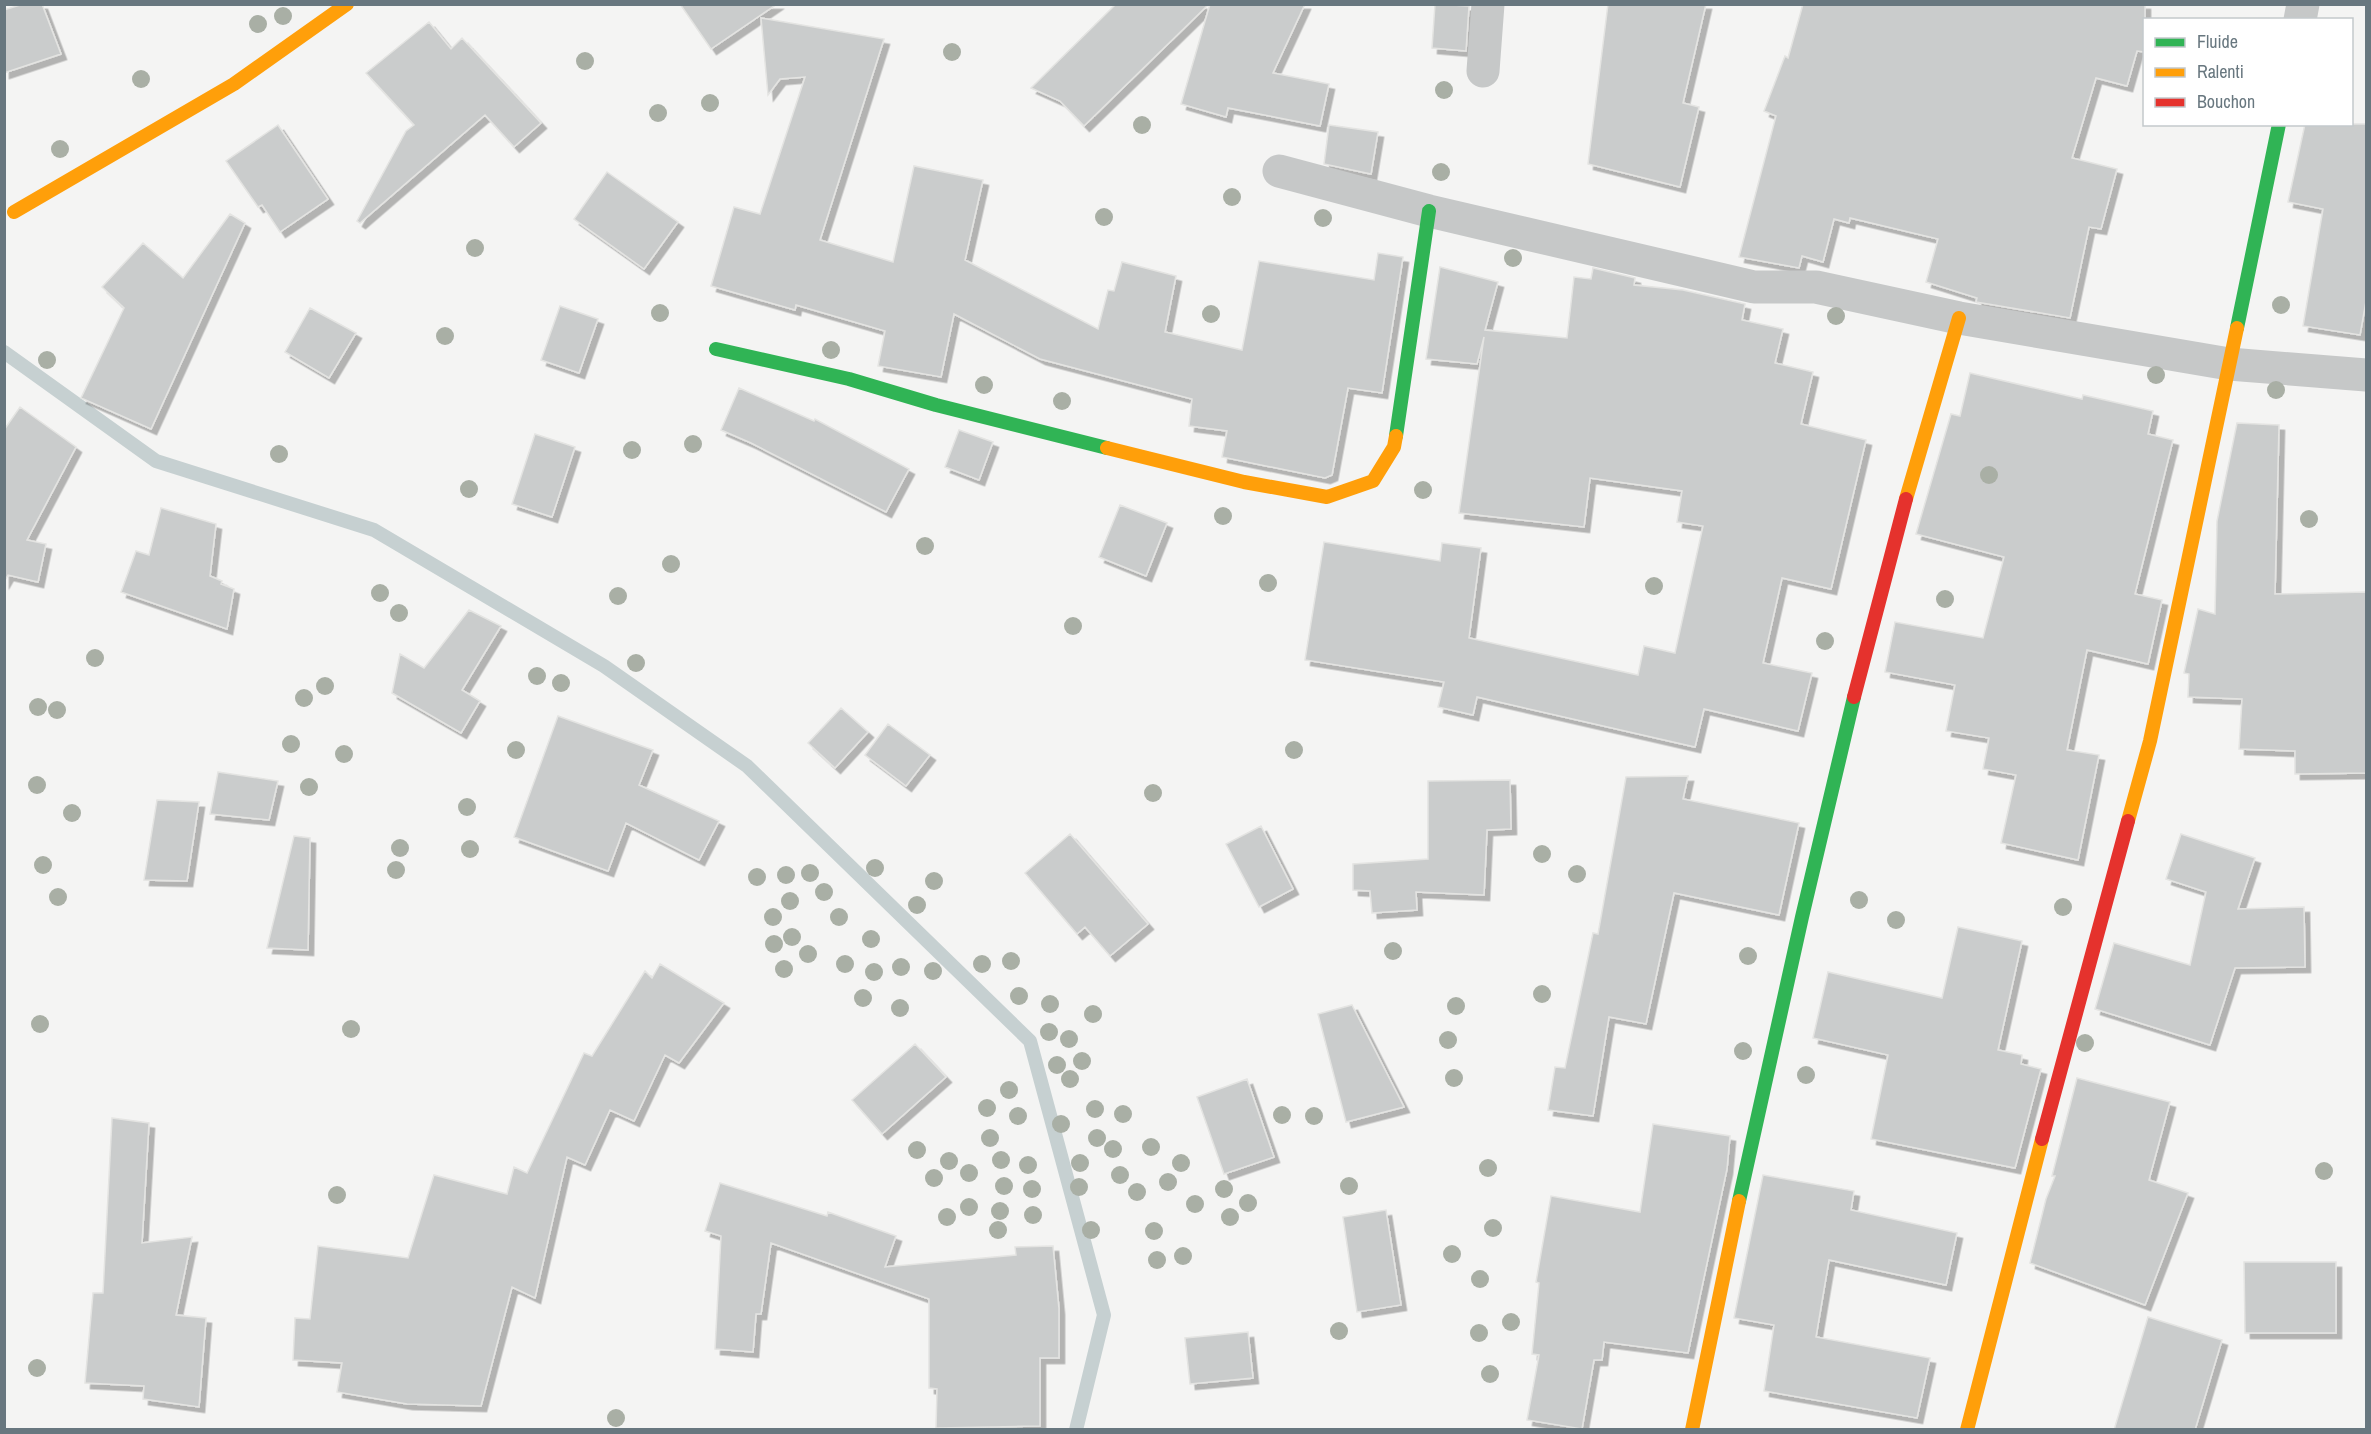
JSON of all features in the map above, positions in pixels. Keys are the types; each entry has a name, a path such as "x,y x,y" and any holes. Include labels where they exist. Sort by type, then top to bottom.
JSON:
{"street":[{"path":"14,212 234,84 347,4"},
{"path":"1483,71 1488,4"},
{"path":"1967,1430 2077,1004 2150,741 2191,554 2279,126"},
{"path":"1279,171 1429,211 1754,287 1816,287 1959,318 2229,364 2367,375"},
{"path":"716,349 849,379 936,405 1244,483 1327,497 1373,481 1394,447 1429,211"},
{"path":"1692,1430 1737,1205 1816,858 1876,609 1959,318"}],"building":[{"path":"23,4 42,4 61,54 4,73 4,10"},
{"path":"680,4 777,4 711,49"},
{"path":"1116,4 1209,4 1084,126 1060,101 1031,88"},
{"path":"1210,4 1305,4 1273,73 1329,84 1320,126 1228,108 1226,117 1181,104"},
{"path":"1435,4 1469,6 1466,51 1432,48"},
{"path":"1608,4 1706,4 1683,103 1699,107 1680,187 1588,164"},
{"path":"1803,4 2145,4 2143,52 2137,51 2127,86 2096,78 2072,158 2117,169 2101,229 2089,227 2070,318 1976,302 1977,298 1926,282 1938,239 1850,218 1849,223 1834,219 1823,262 1802,256 1799,268 1739,257 1776,116 1764,111 1785,56 1788,58"},
{"path":"761,18 884,39 820,240 893,262 914,166 983,180 965,260 1098,329 1108,290 1114,291 1122,262 1176,276 1165,332 1242,350 1259,261 1374,280 1378,253 1403,257 1382,393 1348,388 1332,475 1325,478 1222,457 1227,431 1189,426 1192,399 1040,359 954,314 941,377 878,366 885,331 796,305 795,310 711,286 734,207 760,214 805,77 780,79 768,95"},
{"path":"429,22 451,49 462,38 541,123 514,147 485,115 360,223 357,221 406,131 414,125 366,73"},
{"path":"2367,124 2367,296 2360,335 2303,326 2323,209 2288,202 2305,126"},
{"path":"278,125 328,199 280,232 262,205 258,207 226,161"},
{"path":"1329,125 1378,132 1371,174 1324,164"},
{"path":"607,172 678,222 644,269 574,219"},
{"path":"230,214 245,223 151,429 81,398 124,308 102,287 143,243 183,278"},
{"path":"1440,267 1498,282 1485,330 1567,338 1574,277 1591,279 1593,268 1635,278 1634,285 1683,290 1745,304 1742,320 1783,329 1775,363 1813,372 1801,424 1866,440 1831,589 1782,578 1763,663 1812,673 1798,731 1704,709 1695,747 1477,697 1473,715 1438,707 1444,682 1305,660 1324,542 1440,561 1442,543 1481,548 1469,638 1638,675 1644,646 1675,653 1703,526 1677,522 1682,491 1590,478 1584,527 1459,513 1484,337 1477,364 1426,359"},
{"path":"560,306 598,319 579,373 541,360"},
{"path":"310,308 356,333 329,378 285,352"},
{"path":"1970,373 2082,399 2083,395 2153,411 2148,434 2173,440 2135,594 2162,600 2148,664 2087,650 2067,750 2099,755 2078,860 2001,843 2016,775 1983,769 1989,738 1946,731 1955,685 1885,672 1895,622 1983,638 2004,557 1916,534 1951,414 1960,416"},
{"path":"739,388 814,421 815,419 909,469 886,512 721,430"},
{"path":"20,407 76,447 27,540 46,544 38,582 8,575 4,582 4,430"},
{"path":"2237,423 2279,425 2275,594 2367,592 2367,773 2295,774 2295,751 2239,749 2242,699 2188,697 2189,674 2184,673 2198,609 2215,614 2217,521"},
{"path":"959,430 993,442 979,480 945,467"},
{"path":"535,434 575,447 552,517 512,504"},
{"path":"1120,505 1167,523 1146,576 1099,557"},
{"path":"161,508 216,524 210,576 234,589 227,629 121,592 136,551 149,555"},
{"path":"469,610 501,626 462,690 480,701 461,733 392,693 400,654 424,668"},
{"path":"841,708 868,732 835,768 808,743"},
{"path":"558,716 653,750 639,785 719,821 699,860 626,823 608,871 514,837"},
{"path":"888,724 930,755 906,786 865,755"},
{"path":"218,772 278,781 269,820 210,814"},
{"path":"1688,776 1683,799 1799,823 1779,915 1674,893 1646,1024 1609,1017 1593,1116 1548,1110 1555,1067 1565,1068 1593,933 1598,934 1626,777"},
{"path":"1510,780 1511,829 1487,830 1484,895 1416,892 1417,910 1372,913 1370,891 1353,890 1353,864 1428,859 1428,781"},
{"path":"157,800 199,802 187,881 144,880"},
{"path":"1261,826 1293,889 1259,907 1226,844"},
{"path":"1070,834 1148,924 1110,956 1085,927 1077,934 1025,873"},
{"path":"2181,834 2255,858 2238,909 2304,907 2305,967 2235,968 2210,1045 2095,1009 2114,943 2190,965 2206,892 2166,879"},
{"path":"294,836 310,838 308,950 267,948"},
{"path":"1958,927 2022,941 1998,1050 2022,1055 2021,1064 2041,1069 2015,1168 1871,1139 1888,1055 1813,1038 1828,972 1942,998"},
{"path":"660,964 724,1003 679,1063 665,1055 634,1121 610,1110 585,1165 567,1157 535,1298 512,1287 481,1406 407,1404 337,1392 342,1363 293,1360 295,1318 310,1319 318,1246 408,1258 434,1175 507,1194 514,1167 527,1173 584,1053 592,1056 645,971 652,978"},
{"path":"1352,1005 1404,1107 1346,1122 1318,1014"},
{"path":"915,1044 946,1077 882,1134 852,1100"},
{"path":"2077,1078 2170,1102 2149,1180 2188,1193 2145,1305 2030,1263 2046,1199 2055,1176 2052,1176"},
{"path":"1247,1079 1274,1157 1224,1174 1197,1097"},
{"path":"112,1118 149,1123 142,1243 192,1237 176,1315 206,1318 199,1407 143,1399 144,1386 85,1383 93,1293 103,1293"},
{"path":"1653,1124 1730,1136 1727,1169 1688,1353 1604,1342 1602,1360 1594,1360 1582,1429 1527,1420 1539,1355 1532,1354 1539,1283 1536,1282 1551,1196 1640,1212"},
{"path":"1763,1175 1854,1191 1851,1210 1957,1233 1946,1285 1829,1260 1816,1337 1930,1358 1917,1418 1764,1391 1774,1325 1734,1318"},
{"path":"720,1183 827,1216 828,1212 896,1236 885,1267 1016,1255 1015,1247 1053,1246 1059,1309 1059,1358 1040,1358 1040,1426 936,1428 937,1389 929,1388 929,1299 771,1243 761,1314 756,1314 753,1352 715,1349 721,1236 705,1231"},
{"path":"1386,1210 1401,1305 1357,1312 1343,1217"},
{"path":"2244,1262 2336,1262 2336,1333 2245,1333"},
{"path":"2148,1317 2222,1340 2195,1430 2114,1430"},
{"path":"1248,1332 1253,1378 1190,1384 1185,1338"}],"waterway":[{"path":"4,352 156,461 374,530 604,666 747,766 1030,1041 1104,1315 1076,1430"}],"traffic: fast":[{"path":"2237,328 2279,126"},
{"path":"1396,436 1429,211"},
{"path":"716,349 849,379 936,405 1107,448"},
{"path":"1739,1201 1854,697"}],"traffic: slow":[{"path":"14,212 234,84 347,4"},
{"path":"1906,499 1959,318"},
{"path":"2128,821 2150,741 2237,328"},
{"path":"1107,448 1244,482 1327,497 1373,481 1394,447 1396,436"},
{"path":"1967,1430 2042,1139"},
{"path":"1692,1430 1739,1201"}],"traffic: jam":[{"path":"1854,697 1906,499"},
{"path":"2042,1139 2128,821"}]}
